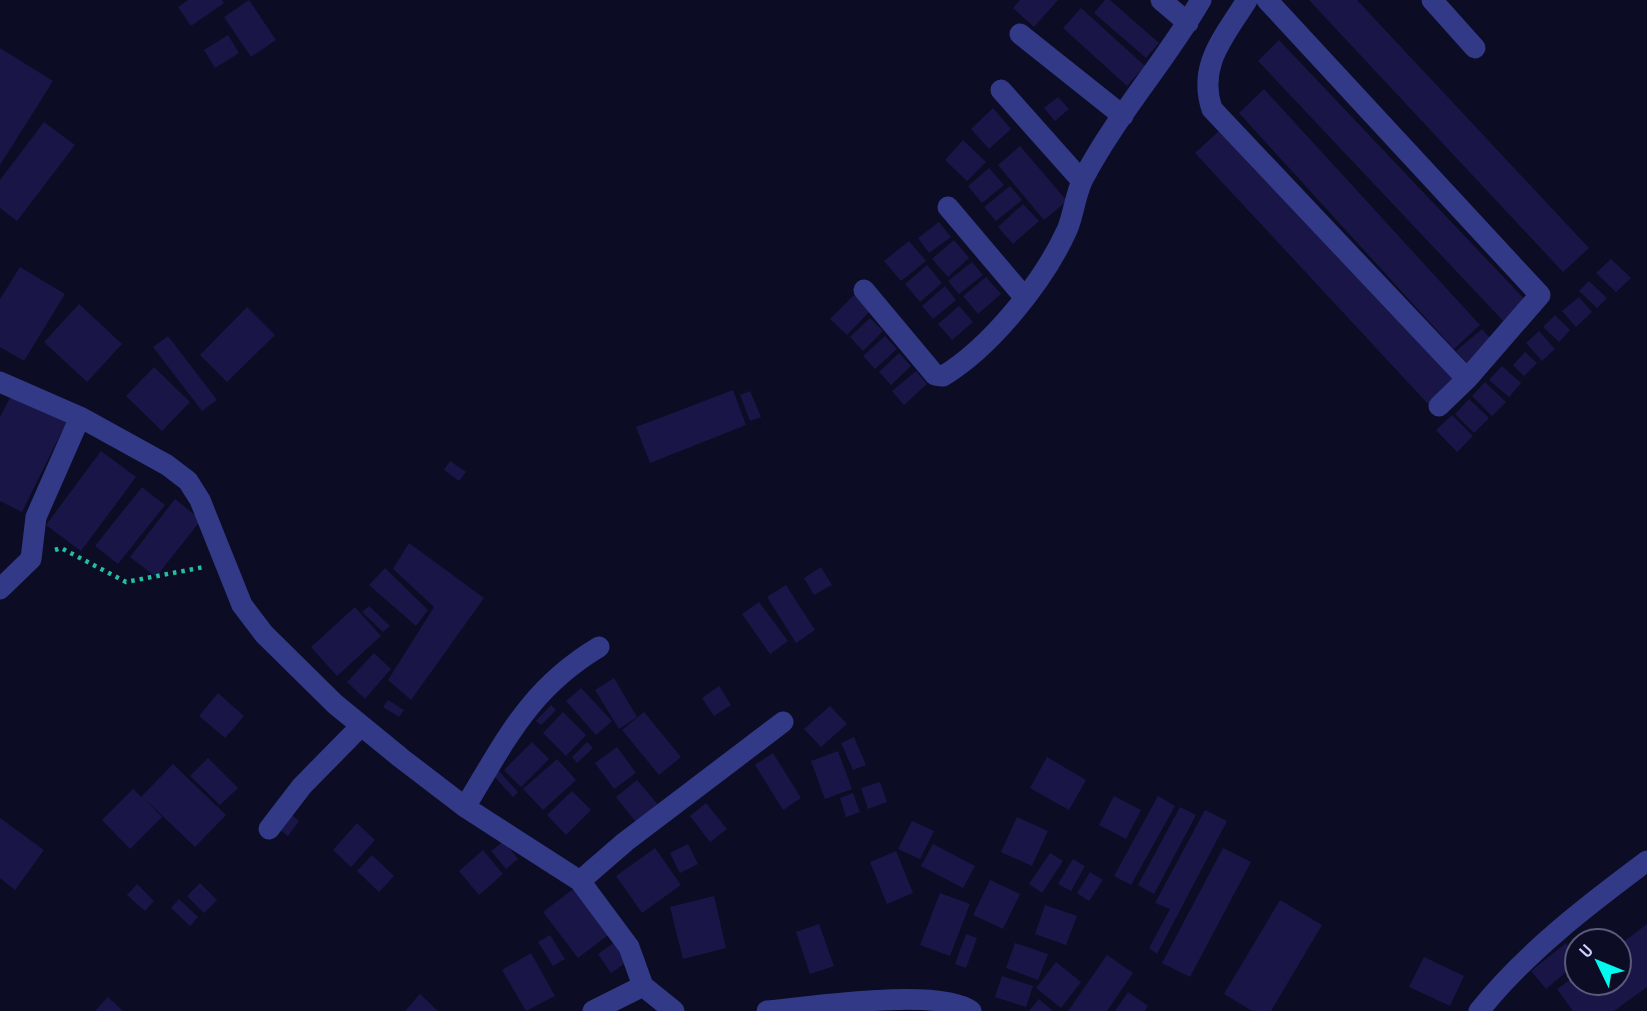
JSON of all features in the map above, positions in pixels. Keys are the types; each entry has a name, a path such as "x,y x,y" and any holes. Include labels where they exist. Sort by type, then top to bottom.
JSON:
{"street":[{"path":"1161,0 1188,23"},
{"path":"864,290 935,374 943,376 977,349 1025,298 1067,230 1082,181 1201,0"},
{"path":"1247,0 1212,58 1206,75 1212,109 1467,379"},
{"path":"1267,0 1540,295 1467,379 1439,406"},
{"path":"1432,0 1475,48"},
{"path":"1020,34 1123,116"},
{"path":"1001,90 1082,181"},
{"path":"948,207 1025,298"},
{"path":"0,382 80,417 167,465 188,481 200,500 242,605 264,634 360,727 465,807 580,881 629,947 643,986 674,1011"},
{"path":"0,589 31,559 36,517 80,417"},
{"path":"465,807 535,698 568,666 599,647"},
{"path":"580,881 625,842 783,722"},
{"path":"269,829 302,786 360,727"},
{"path":"1479,1011 1495,990 1532,956 1592,903 1647,861"},
{"path":"593,1011 643,986"},
{"path":"767,1011 874,1000 947,1001 963,1005 971,1011"}],"path":[{"path":"31,559 61,548 126,582 225,564"}],"building":[{"path":"188,0 222,0 224,3 191,26 178,7"},
{"path":"249,0 276,40 251,57 224,17"},
{"path":"1020,0 1058,0 1034,27 1013,8"},
{"path":"1105,0 1110,0 1159,43 1146,58 1094,13"},
{"path":"1309,0 1357,0 1589,248 1563,272"},
{"path":"1081,8 1145,66 1127,86 1063,28"},
{"path":"228,35 239,53 215,68 204,50"},
{"path":"1279,40 1529,304 1507,325 1258,61"},
{"path":"0,48 53,81 0,165"},
{"path":"1264,89 1480,325 1454,349 1239,113"},
{"path":"1058,97 1069,109 1055,121 1044,108"},
{"path":"993,108 1011,129 989,149 971,129"},
{"path":"44,122 75,145 17,221 0,208 0,180"},
{"path":"1221,129 1454,380 1428,404 1195,153"},
{"path":"963,140 986,162 967,181 945,160"},
{"path":"1020,146 1067,201 1044,220 998,165"},
{"path":"989,168 1004,185 982,203 968,186"},
{"path":"1010,186 1022,200 996,221 984,207"},
{"path":"1023,204 1039,221 1013,244 998,227"},
{"path":"939,222 951,237 929,253 918,238"},
{"path":"954,240 969,258 948,277 932,259"},
{"path":"909,241 926,261 901,281 884,261"},
{"path":"1611,259 1631,278 1616,292 1596,273"},
{"path":"972,262 983,275 959,294 948,281"},
{"path":"927,265 942,283 920,302 905,284"},
{"path":"20,267 65,294 24,361 0,347 0,299"},
{"path":"986,277 1001,294 978,314 963,296"},
{"path":"1589,281 1607,298 1597,308 1579,291"},
{"path":"945,286 956,300 933,319 922,306"},
{"path":"854,295 870,311 847,335 830,319"},
{"path":"1579,297 1592,312 1576,327 1562,311"},
{"path":"79,304 122,344 87,382 44,342"},
{"path":"959,306 973,322 952,340 938,324"},
{"path":"247,307 275,335 227,382 200,355"},
{"path":"1555,315 1570,330 1559,342 1543,327"},
{"path":"870,318 883,331 863,351 850,337"},
{"path":"1482,329 1496,345 1471,368 1456,351"},
{"path":"1539,331 1555,349 1542,361 1526,343"},
{"path":"168,336 217,400 202,411 153,347"},
{"path":"885,336 897,349 875,369 863,356"},
{"path":"1525,352 1537,363 1524,376 1513,365"},
{"path":"899,353 911,366 891,385 879,372"},
{"path":"1502,366 1521,383 1509,397 1489,380"},
{"path":"154,367 190,402 162,431 126,396"},
{"path":"916,371 927,384 904,405 892,391"},
{"path":"1485,382 1506,402 1492,416 1472,396"},
{"path":"14,390 69,417 22,512 0,501 0,417"},
{"path":"733,390 746,425 650,463 636,427"},
{"path":"750,391 761,417 750,421 740,395"},
{"path":"1469,399 1489,418 1474,433 1455,414"},
{"path":"1452,415 1473,436 1457,452 1436,430"},
{"path":"101,451 136,477 81,551 46,525"},
{"path":"450,461 466,472 459,481 444,470"},
{"path":"142,487 165,505 118,564 95,546"},
{"path":"175,499 201,520 156,577 130,557"},
{"path":"409,543 484,598 411,700 388,680 434,607 393,569"},
{"path":"821,567 832,585 814,595 804,578"},
{"path":"385,568 428,610 416,626 369,585"},
{"path":"786,585 815,630 796,643 767,597"},
{"path":"759,602 788,641 770,654 742,614"},
{"path":"369,606 390,626 383,632 362,612"},
{"path":"355,607 381,636 337,676 311,647"},
{"path":"374,653 391,669 365,699 347,682"},
{"path":"614,678 637,717 619,729 595,690"},
{"path":"719,686 731,705 714,716 702,698"},
{"path":"581,688 612,721 596,735 566,701"},
{"path":"218,693 244,716 225,738 199,716"},
{"path":"388,700 404,710 399,717 383,707"},
{"path":"551,705 556,710 541,725 536,721"},
{"path":"830,706 847,724 821,747 804,729"},
{"path":"563,712 586,735 566,756 543,733"},
{"path":"644,712 681,757 659,775 622,730"},
{"path":"854,737 866,765 853,770 841,743"},
{"path":"532,742 549,759 521,787 504,770"},
{"path":"587,742 593,748 577,763 572,757"},
{"path":"617,747 636,773 614,789 595,763"},
{"path":"838,751 852,789 825,799 811,761"},
{"path":"773,753 801,798 783,810 755,765"},
{"path":"1047,757 1086,780 1069,810 1030,788"},
{"path":"208,758 238,788 220,805 190,776"},
{"path":"557,759 576,780 543,810 523,789"},
{"path":"173,764 226,815 195,847 144,798 162,817 130,849 102,820 133,789 141,797"},
{"path":"498,770 518,792 513,797 493,775"},
{"path":"637,780 660,807 638,825 616,797"},
{"path":"880,782 887,802 868,809 861,788"},
{"path":"572,791 591,810 566,835 547,815"},
{"path":"853,793 860,812 846,817 840,798"},
{"path":"1114,796 1141,810 1126,839 1099,825"},
{"path":"1158,796 1175,806 1131,885 1114,876"},
{"path":"706,803 727,829 710,842 690,816"},
{"path":"1180,807 1196,815 1154,894 1138,885"},
{"path":"1205,810 1227,821 1157,954 1149,948 1170,909 1155,903"},
{"path":"291,814 299,821 288,836 279,829"},
{"path":"1017,817 1048,831 1032,866 1001,852"},
{"path":"0,818 44,850 15,890 0,878"},
{"path":"912,821 934,831 920,859 898,849"},
{"path":"357,823 375,840 351,867 333,850"},
{"path":"504,841 518,859 506,869 491,851"},
{"path":"688,844 698,864 680,873 670,853"},
{"path":"933,844 975,866 963,888 921,866"},
{"path":"655,848 681,885 642,913 616,876"},
{"path":"1223,848 1251,862 1190,977 1162,963"},
{"path":"483,850 503,874 479,895 459,871"},
{"path":"896,851 913,893 887,904 870,862"},
{"path":"1050,853 1063,861 1042,893 1029,884"},
{"path":"372,855 394,876 379,892 357,871"},
{"path":"1073,859 1085,866 1071,891 1058,884"},
{"path":"1090,872 1103,880 1089,901 1077,893"},
{"path":"990,880 1020,894 1003,929 973,915"},
{"path":"200,883 217,900 204,913 187,896"},
{"path":"137,884 154,901 145,911 127,895"},
{"path":"577,886 612,932 578,958 543,912"},
{"path":"940,893 970,904 950,956 920,945"},
{"path":"714,896 726,948 683,959 670,907"},
{"path":"179,899 198,917 190,926 171,908"},
{"path":"1280,900 1322,925 1271,1011 1252,1011 1224,994"},
{"path":"1045,905 1077,916 1066,945 1035,934"},
{"path":"819,924 834,966 810,974 796,932"},
{"path":"1647,924 1647,987 1614,1011 1573,1011 1557,989 1563,985 1563,997 1633,997 1633,934"},
{"path":"966,934 977,938 966,968 955,964"},
{"path":"550,935 565,959 553,966 538,942"},
{"path":"615,942 628,961 611,973 598,954"},
{"path":"1015,943 1048,954 1038,980 1006,968"},
{"path":"1563,945 1563,975 1546,989 1531,971"},
{"path":"531,953 555,996 526,1011 502,970"},
{"path":"1107,955 1133,973 1107,1011 1068,1011"},
{"path":"1424,957 1464,976 1450,1006 1409,987"},
{"path":"1056,962 1081,982 1061,1008 1036,988"},
{"path":"1002,976 1033,986 1026,1007 995,997"},
{"path":"1128,992 1148,1006 1145,1011 1115,1011"},
{"path":"420,994 438,1011 405,1011"},
{"path":"108,997 123,1011 95,1011"},
{"path":"1039,999 1053,1011 1029,1011"}]}
